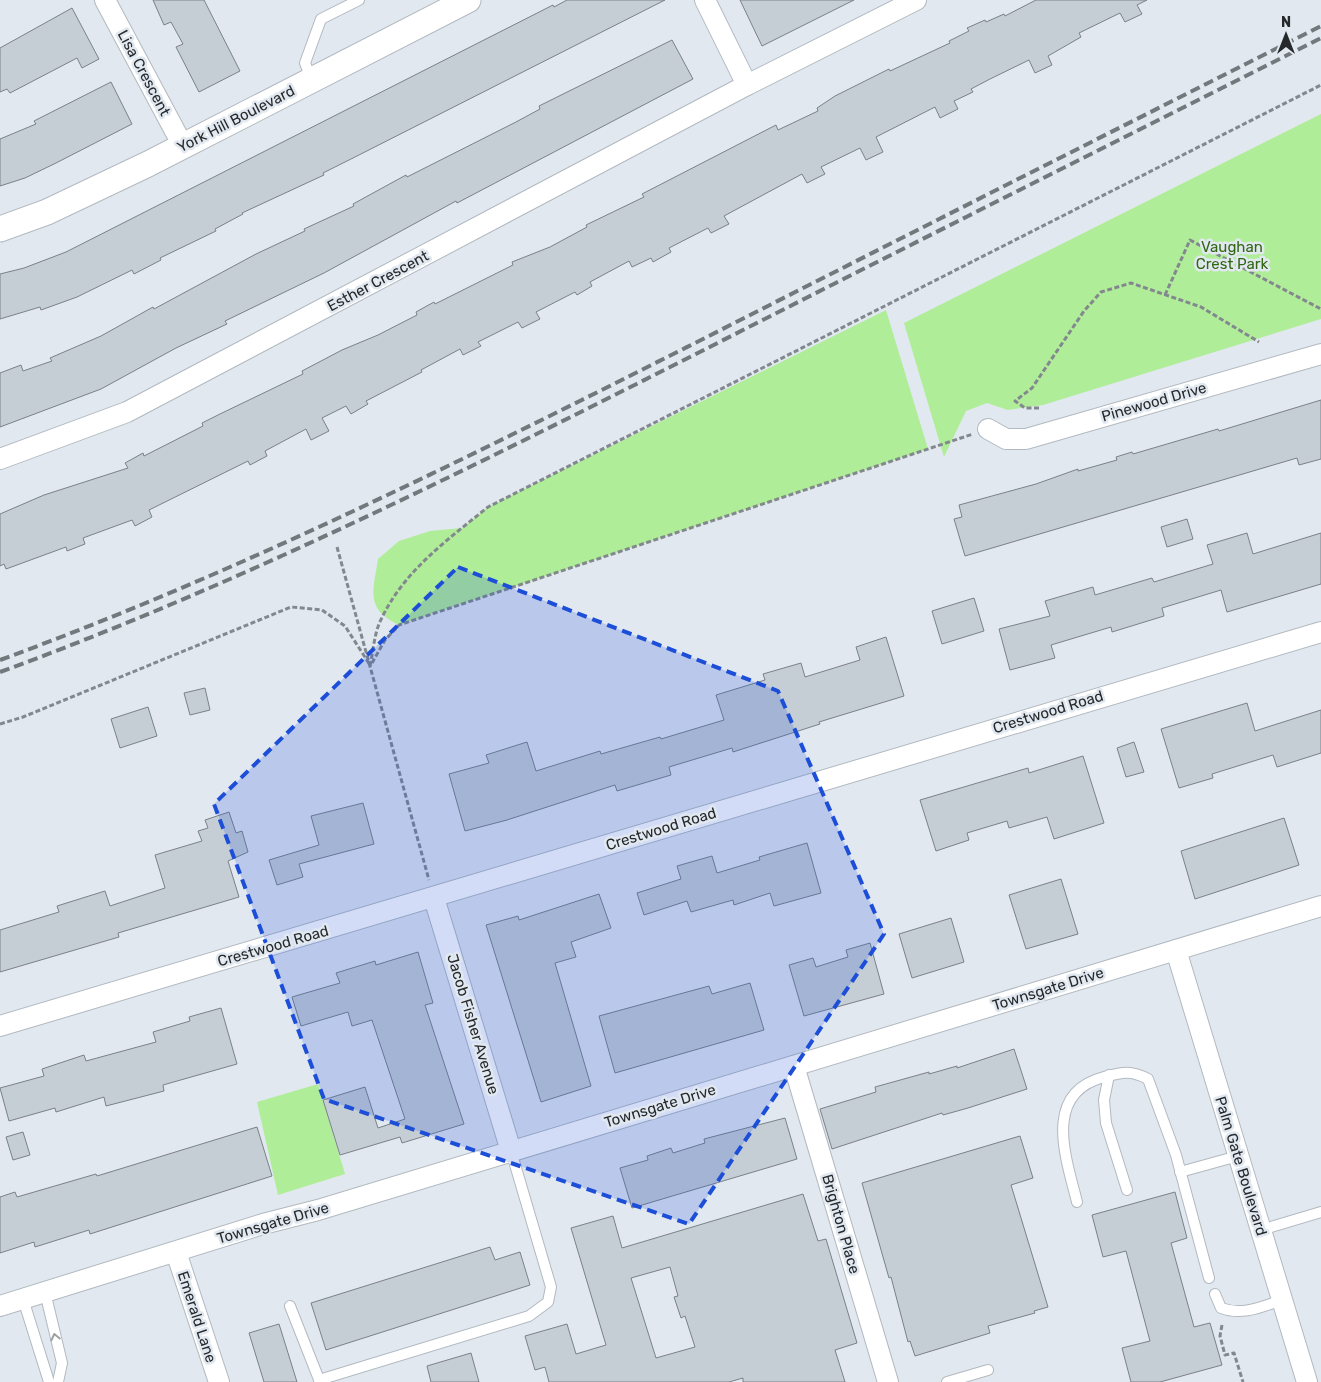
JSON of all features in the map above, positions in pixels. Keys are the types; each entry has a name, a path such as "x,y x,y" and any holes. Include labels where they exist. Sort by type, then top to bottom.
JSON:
{"street":[{"name":"Lisa Crescent","path":"105,0 183,146"},
{"name":"York Hill Boulevard","path":"0,229 47,212 183,146 468,0"},
{"path":"705,0 747,85"},
{"name":"Esther Crescent","path":"0,459 127,412 747,85 916,0"},
{"name":"Pinewood Drive","path":"988,429 1006,439 1026,439 1321,354"},
{"name":"Crestwood Road","path":"0,1026 1321,632"},
{"name":"Jacob Fisher Avenue","path":"434,898 511,1151"},
{"name":"Townsgate Drive","path":"0,1306 1321,906"},
{"name":"Palm Gate Boulevard","path":"1176,950 1307,1382"},
{"name":"Brighton Place","path":"794,1066 888,1382"},
{"name":"Emerald Lane","path":"176,1252 219,1382"}],"lane":[{"path":"312,81 305,63 320,19 359,0"},
{"path":"1077,1202 1062,1142 1065,1109 1077,1090 1094,1079 1134,1071 1148,1079 1180,1172 1209,1278"},
{"path":"1108,1076 1104,1100 1106,1123 1127,1190"},
{"path":"290,1306 319,1381 529,1316 548,1302 551,1287 511,1151"},
{"path":"1180,1172 1238,1156"},
{"path":"1261,1230 1321,1212"},
{"path":"45,1292 62,1363 58,1382"},
{"path":"1215,1294 1221,1308 1233,1312 1255,1309 1282,1300"},
{"path":"23,1299 49,1382"},
{"path":"947,1382 988,1370"}],"path":[{"path":"370,666 379,625 397,591 431,552 488,507 1321,86"},
{"path":"1165,295 1190,240 1321,309"},
{"path":"1039,408 1025,408 1015,401 1032,388 1084,311 1101,292 1131,283 1201,307 1259,342"},
{"path":"370,666 385,640 399,625 988,429"},
{"path":"337,547 434,898"},
{"path":"0,724 23,717 291,607 322,610 345,626 370,666"},
{"path":"1222,1325 1220,1336 1225,1355 1234,1353 1243,1382"}],"highlighted area":[{"path":"458,567 778,691 884,934 689,1224 324,1099 214,804"}],"green space":[{"name":"Vaughan Crest Park","path":"1321,114 1321,319 1043,405 1008,410 987,403 966,411 944,457 904,323"},
{"path":"886,310 928,449 399,625 388,619 376,606 373,590 378,559 399,541 430,531 462,528 488,507"},
{"path":"318,1084 345,1174 278,1195 257,1102"}],"building":[{"path":"153,0 204,0 240,71 199,92 176,47 183,44 171,22 164,25"},
{"path":"567,0 665,0 323,173 324,175 242,213 215,229 216,231 160,258 161,260 134,274 132,270 77,297 41,310 40,307 0,319 0,274 24,268 66,252 553,5 554,7"},
{"path":"740,0 854,0 762,46"},
{"path":"1036,0 1147,0 1137,5 1142,14 1125,22 1120,13 1079,33 1081,37 1048,56 1052,65 1035,73 1029,60 971,89 973,92 954,101 958,109 940,118 935,107 876,137 883,152 866,160 860,148 821,167 825,174 807,183 802,174 724,216 729,224 711,233 708,228 669,248 671,252 653,262 651,258 632,267 629,261 590,282 592,286 577,295 575,292 536,312 540,319 522,328 518,322 478,342 481,346 463,355 460,349 421,370 422,372 366,401 368,404 351,414 346,406 322,418 329,431 311,440 306,429 265,451 267,456 250,465 248,461 149,510 152,517 135,526 132,520 83,538 85,544 67,551 66,547 6,569 4,564 0,566 0,514 44,495 128,468 125,463 143,453 144,456 203,426 202,423 303,374 302,371 342,350 378,335 417,315 416,312 434,302 435,304 513,265 512,262 550,247 587,227 586,225 644,197 642,194 776,125 778,130 818,111 817,108 835,96 889,69 890,71 950,43 949,41 969,31 967,28 1004,14 1005,16"},
{"path":"72,8 99,59 82,68 77,58 10,93 7,89 0,92 0,48"},
{"path":"672,40 693,79 457,203 456,201 324,273 225,321 227,324 176,348 101,389 0,427 0,373 21,365 23,371 52,361 50,358 101,336 153,307 154,309 256,254 305,231 304,229 354,206 353,204 406,175 407,177 516,122 540,109 539,106"},
{"path":"111,82 132,124 25,178 0,186 0,139 36,124 34,121"},
{"path":"1321,400 1321,459 1299,465 1297,458 965,556 954,519 962,517 959,505 1036,484 1078,469 1078,471 1117,460 1116,457 1132,452 1133,454 1218,429 1219,431"},
{"path":"1187,519 1193,539 1167,547 1161,527"},
{"path":"1247,533 1253,554 1321,533 1321,584 1227,612 1221,590 1162,608 1164,616 1112,632 1111,627 1051,645 1055,658 1010,670 999,629 1050,616 1045,601 1093,587 1095,595 1152,578 1154,582 1213,564 1207,545"},
{"path":"974,598 984,631 942,644 932,611"},
{"path":"886,637 904,696 819,722 820,724 733,752 732,748 669,767 671,775 617,791 615,785 507,820 465,831 449,774 489,763 486,755 527,742 536,771 600,751 601,754 660,737 661,739 724,720 716,695 765,680 763,674 801,663 805,677 860,660 856,647"},
{"path":"205,688 210,710 190,715 184,693"},
{"path":"1247,703 1255,731 1321,710 1321,753 1277,767 1273,755 1212,774 1213,778 1179,788 1161,729"},
{"path":"148,707 157,736 120,748 111,719"},
{"path":"1134,742 1144,772 1126,777 1117,748"},
{"path":"1083,756 1104,823 1054,839 1047,817 1009,828 1007,821 967,833 969,840 936,851 920,800 1028,768 1029,773"},
{"path":"363,803 374,844 299,864 303,877 277,885 269,860 319,845 311,816"},
{"path":"229,812 236,833 242,831 248,852 228,861 239,897 118,933 119,937 0,972 0,930 59,912 57,906 105,891 110,906 165,888 155,855 202,841 198,831 208,828 205,820"},
{"path":"1284,818 1299,865 1195,899 1181,851"},
{"path":"807,843 821,893 774,906 770,893 734,905 733,900 691,912 687,901 644,915 637,893 681,879 677,866 712,856 717,873 760,860 759,857"},
{"path":"1061,879 1078,934 1026,949 1009,895"},
{"path":"599,894 611,928 571,942 576,957 555,963 591,1086 541,1102 486,925 518,916 519,920"},
{"path":"951,918 964,962 912,978 899,934"},
{"path":"870,943 884,994 804,1016 789,965 813,958 816,967 848,957 846,950"},
{"path":"418,952 433,1003 425,1005 464,1124 402,1143 400,1137 340,1155 323,1100 365,1087 378,1128 405,1119 372,1020 352,1026 348,1012 301,1026 292,997 340,983 336,973 375,961 376,965"},
{"path":"750,983 764,1030 615,1073 599,1016 709,986 712,994"},
{"path":"221,1008 237,1064 163,1085 164,1091 106,1106 104,1097 56,1112 55,1108 9,1121 0,1088 44,1076 42,1069 84,1055 86,1061 156,1042 153,1032 190,1021 189,1017"},
{"path":"1014,1049 1027,1089 968,1108 943,1115 942,1113 832,1149 820,1109 876,1092 875,1087 929,1072 929,1074 957,1066 957,1068"},
{"path":"785,1118 797,1159 632,1208 620,1168 648,1160 647,1156 671,1148 673,1153 705,1143 704,1139"},
{"path":"257,1127 272,1176 90,1234 89,1230 35,1247 34,1242 0,1253 0,1197 15,1192 17,1197 96,1174 97,1176"},
{"path":"23,1132 30,1155 13,1160 6,1137"},
{"path":"1020,1136 1033,1178 1011,1185 1048,1307 1034,1311 1035,1313 988,1326 990,1333 915,1356 910,1341 908,1342 891,1277 889,1278 862,1183"},
{"path":"1175,1192 1187,1238 1171,1243 1194,1327 1210,1323 1222,1365 1160,1382 1131,1382 1122,1348 1150,1341 1126,1251 1103,1257 1092,1215"},
{"path":"803,1194 818,1241 826,1239 857,1343 835,1350 845,1382 743,1382 743,1378 729,1382 549,1382 545,1367 535,1370 525,1336 567,1324 576,1354 606,1345 571,1228 613,1216 622,1248","holes":["670,1267 678,1296 674,1297 681,1318 685,1316 695,1347 656,1358 631,1278"]},
{"path":"490,1247 495,1260 520,1252 530,1285 326,1350 311,1303"},
{"path":"279,1324 297,1382 264,1382 249,1333"},
{"path":"471,1353 479,1382 431,1382 427,1366"}],"railway":[{"path":"0,660 180,589 269,550 444,468 1321,26"},
{"path":"0,672 176,602 350,525 605,400 1321,38"}]}
